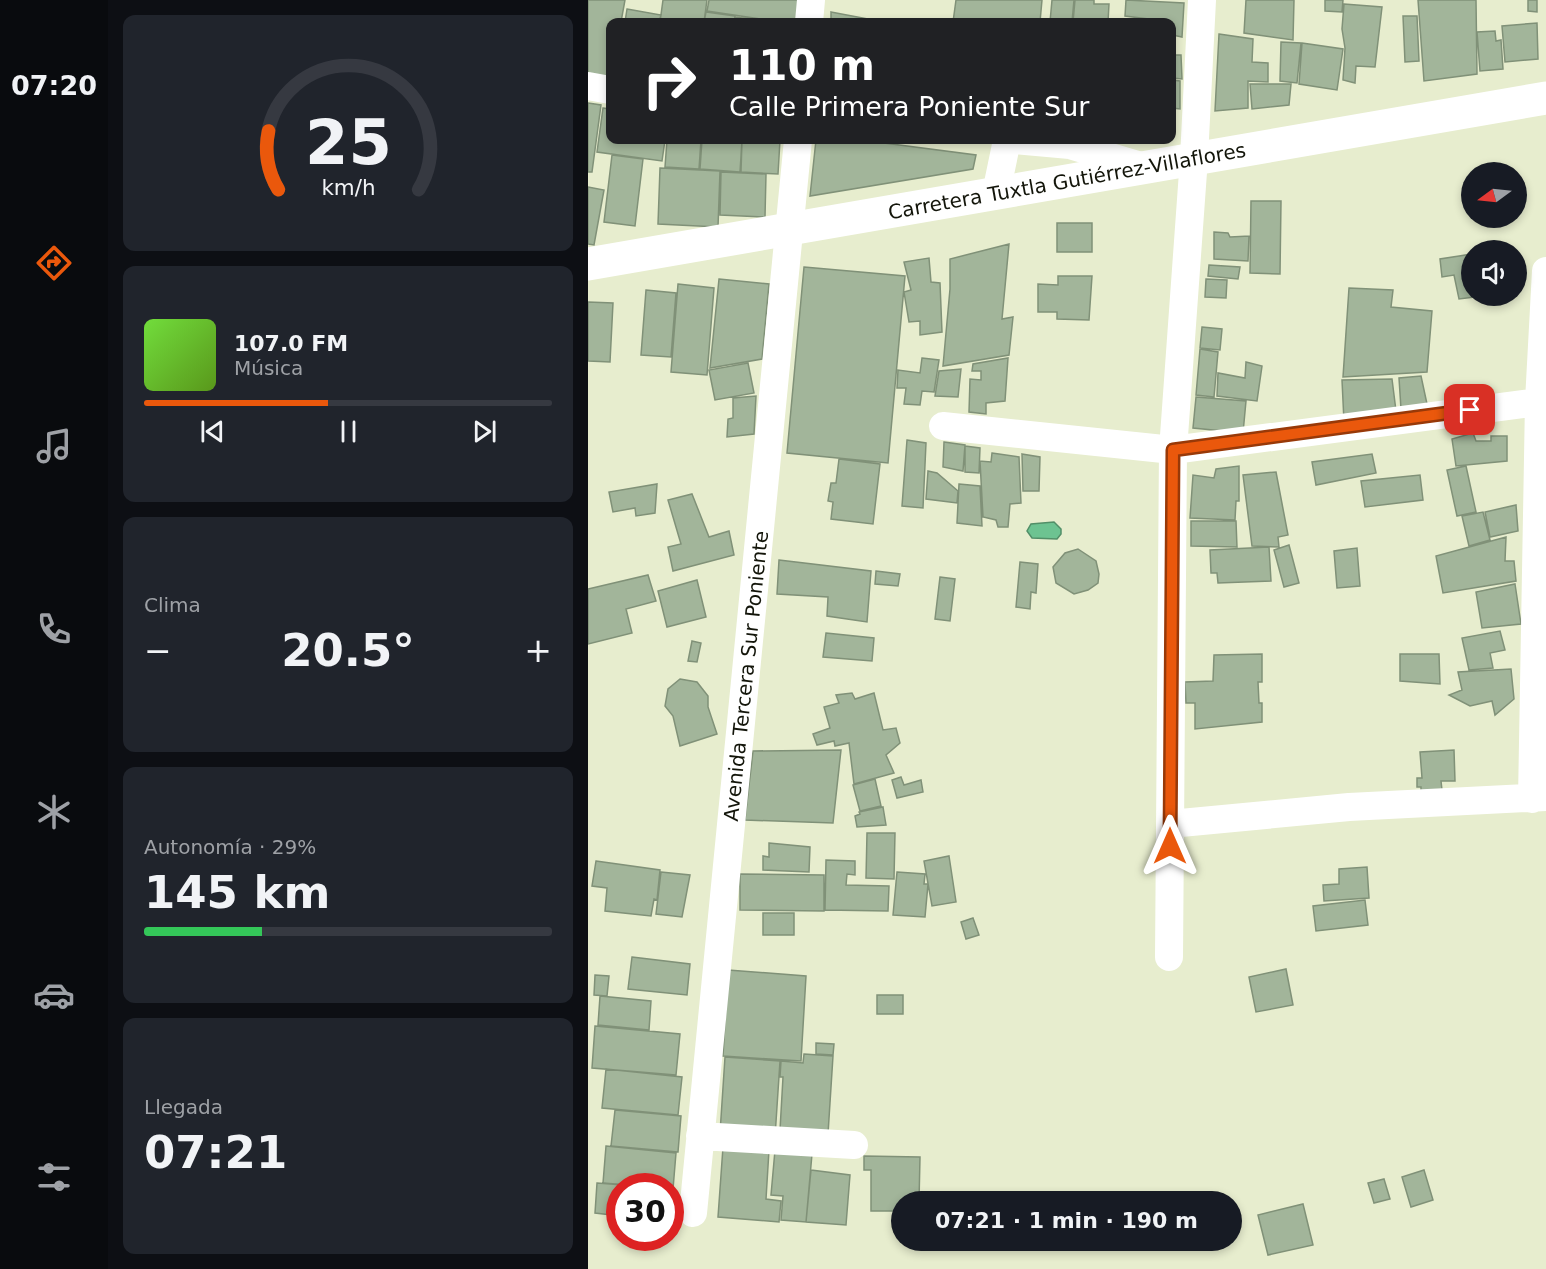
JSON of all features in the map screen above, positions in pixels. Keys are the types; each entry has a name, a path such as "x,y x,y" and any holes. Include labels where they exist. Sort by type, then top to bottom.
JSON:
{"main road":[{"name":"Carretera Tuxtla Gutiérrez-Villaflores","path":"588,264 1546,98"}],"street":[{"path":"809,18 811,0"},
{"path":"1169,957 1173,450 1194,158 1202,0"},
{"path":"588,86 606,89"},
{"name":"Avenida Tercera Sur Poniente","path":"693,1213 798,144"},
{"path":"996,193 1006,144"},
{"path":"1059,144 1070,145 1143,167"},
{"path":"1170,824 1349,807 1539,798 1542,401 1546,272"},
{"path":"943,426 1173,450 1542,401"},
{"path":"700,1136 854,1145"}],"shaded area":[{"path":"1054,522 1061,529 1061,534 1057,539 1032,538 1027,531 1031,524"}],"building":[{"path":"588,0 625,0 622,18 606,18 606,78 588,75"},
{"path":"663,0 707,0 705,18 661,18"},
{"path":"709,0 801,0 799,18 753,18 707,11"},
{"path":"956,0 1042,0 1040,18 954,18"},
{"path":"1052,0 1074,0 1072,18 1050,18"},
{"path":"1075,0 1094,0 1094,4 1109,4 1108,18 1073,18"},
{"path":"1126,0 1184,3 1182,37 1176,36 1176,18 1125,16"},
{"path":"1246,0 1294,0 1293,40 1244,33"},
{"path":"1325,0 1343,0 1342,12 1325,11"},
{"path":"1418,0 1476,0 1477,74 1424,81"},
{"path":"1528,0 1537,0 1537,12 1528,11"},
{"path":"1344,4 1382,7 1375,67 1356,66 1355,83 1343,80"},
{"path":"627,9 661,15 660,18 626,18"},
{"path":"706,12 735,16 735,18 705,18"},
{"path":"831,12 863,18 831,18"},
{"path":"1403,16 1417,16 1419,61 1405,62"},
{"path":"1537,23 1538,59 1505,62 1502,26"},
{"path":"1495,31 1496,41 1501,40 1503,69 1480,71 1477,32"},
{"path":"1219,34 1253,39 1252,62 1268,63 1268,82 1248,81 1248,108 1215,111"},
{"path":"1281,42 1301,43 1297,83 1280,81"},
{"path":"1302,43 1343,49 1337,90 1299,84"},
{"path":"1176,55 1181,55 1182,79 1176,78"},
{"path":"1176,80 1180,81 1180,109 1176,108"},
{"path":"1250,84 1291,84 1289,105 1252,109"},
{"path":"588,103 601,105 592,172 588,172"},
{"path":"603,108 606,108 606,144 664,144 662,161 597,152"},
{"path":"667,144 701,144 699,169 665,167"},
{"path":"702,144 742,144 740,172 700,169"},
{"path":"742,144 780,144 778,174 741,172"},
{"path":"816,144 892,144 976,155 973,169 810,196"},
{"path":"612,155 643,159 635,226 604,222"},
{"path":"660,168 720,171 718,227 658,224"},
{"path":"721,172 766,174 765,217 720,215"},
{"path":"588,187 604,190 594,245 588,244"},
{"path":"1251,201 1281,201 1280,274 1250,273"},
{"path":"1057,223 1092,223 1092,252 1057,252"},
{"path":"1214,232 1228,233 1230,237 1249,236 1248,261 1214,259"},
{"path":"1009,244 1002,319 1013,317 1009,355 943,366 950,289 950,259"},
{"path":"1461,256 1461,299 1459,299 1454,275 1442,277 1440,259"},
{"path":"929,258 931,282 940,283 942,332 920,335 920,321 909,322 904,292 911,290 904,262"},
{"path":"1209,265 1240,267 1238,279 1208,276"},
{"path":"804,267 905,276 888,463 787,453"},
{"path":"1058,276 1092,276 1089,320 1057,319 1057,312 1038,312 1038,284 1058,285"},
{"path":"719,279 769,284 762,359 710,368"},
{"path":"1206,279 1227,280 1226,298 1205,297"},
{"path":"678,284 714,288 707,375 671,372"},
{"path":"1349,288 1393,290 1391,307 1432,311 1427,372 1343,377"},
{"path":"646,290 676,293 671,357 641,355"},
{"path":"588,302 613,303 610,362 588,361"},
{"path":"1202,327 1222,329 1220,350 1200,348"},
{"path":"1200,349 1218,352 1214,397 1196,395"},
{"path":"922,358 939,360 934,392 922,391 920,405 904,404 906,388 897,388 898,370 920,373"},
{"path":"1008,358 1005,401 986,403 986,414 969,412 970,379 981,380 981,371 972,371 973,364"},
{"path":"1246,362 1262,366 1257,401 1217,396 1218,373 1245,378"},
{"path":"748,363 754,393 715,400 709,370"},
{"path":"961,369 958,397 935,396 939,371"},
{"path":"1421,376 1427,404 1401,409 1399,378"},
{"path":"1392,379 1396,411 1344,422 1342,380"},
{"path":"756,396 754,434 727,437 728,419 733,418 733,398"},
{"path":"1196,397 1246,401 1243,433 1193,428"},
{"path":"1473,433 1476,441 1491,441 1491,436 1507,436 1507,461 1456,466 1452,439"},
{"path":"907,440 926,443 923,508 902,506"},
{"path":"944,442 965,445 963,471 943,467"},
{"path":"965,446 980,448 979,473 965,472"},
{"path":"992,453 1019,457 1021,503 1010,504 1008,527 998,527 996,520 983,517 980,461 991,462"},
{"path":"1022,454 1040,457 1039,491 1023,491"},
{"path":"1372,454 1376,473 1316,485 1312,462"},
{"path":"839,459 880,464 873,524 831,519 833,502 828,501 831,483 836,483"},
{"path":"1239,466 1239,501 1236,501 1235,520 1190,518 1193,475 1214,478 1216,469"},
{"path":"1466,466 1476,512 1457,516 1447,470"},
{"path":"928,471 937,473 958,491 957,503 926,499"},
{"path":"1276,472 1288,535 1278,537 1279,547 1252,546 1243,475"},
{"path":"1420,475 1423,500 1365,507 1361,481"},
{"path":"657,484 655,513 636,516 635,508 613,512 609,492"},
{"path":"959,484 980,486 982,526 957,523"},
{"path":"692,494 709,537 729,531 734,555 673,571 668,547 681,544 668,500"},
{"path":"1516,505 1518,531 1490,537 1485,512"},
{"path":"1483,512 1490,540 1469,546 1462,516"},
{"path":"1191,521 1236,521 1237,547 1191,546"},
{"path":"1506,537 1505,561 1514,561 1516,581 1443,593 1436,556"},
{"path":"1289,545 1299,583 1284,587 1274,550"},
{"path":"1269,547 1271,581 1218,583 1217,573 1211,573 1210,550"},
{"path":"1357,548 1360,586 1337,588 1334,551"},
{"path":"1078,549 1096,561 1099,574 1098,583 1088,590 1074,594 1056,583 1053,567 1065,553"},
{"path":"779,560 871,571 867,622 827,616 828,597 777,594"},
{"path":"1020,562 1038,564 1036,593 1031,592 1030,609 1016,607"},
{"path":"876,571 900,574 898,586 875,584"},
{"path":"648,575 656,601 626,609 632,633 588,644 588,589"},
{"path":"940,577 955,579 950,621 935,619"},
{"path":"697,580 706,617 667,627 658,591"},
{"path":"1515,584 1521,624 1482,628 1476,592"},
{"path":"1500,631 1505,650 1490,653 1493,668 1469,670 1462,638"},
{"path":"826,633 874,638 872,661 823,657"},
{"path":"692,641 701,643 697,662 688,661"},
{"path":"1262,654 1262,682 1258,682 1259,703 1262,703 1262,722 1195,729 1195,703 1186,703 1185,682 1213,681 1214,655"},
{"path":"1400,654 1439,654 1440,684 1400,681"},
{"path":"1511,669 1514,699 1495,715 1492,701 1470,706 1449,695 1462,690 1458,672"},
{"path":"680,679 697,682 708,696 708,707 717,734 680,746 673,716 665,706 668,689"},
{"path":"852,693 855,699 874,693 883,730 896,728 900,743 886,755 894,773 854,784 849,743 835,746 834,741 817,745 813,734 830,728 824,707 839,703 836,695"},
{"path":"841,750 833,823 745,820 753,751"},
{"path":"1454,750 1455,781 1441,781 1442,790 1421,792 1421,787 1417,787 1417,778 1422,778 1420,752"},
{"path":"901,777 904,785 921,780 923,792 897,798 892,780"},
{"path":"875,779 881,806 860,811 853,785"},
{"path":"883,807 886,825 857,827 855,816 860,814 859,812"},
{"path":"867,833 895,833 894,879 866,878"},
{"path":"769,843 810,847 809,872 763,870 763,856 769,857"},
{"path":"949,856 956,902 932,906 924,861"},
{"path":"826,860 855,861 855,875 847,874 846,885 889,886 888,911 825,910"},
{"path":"596,861 660,870 657,900 654,899 651,916 605,911 607,888 592,886"},
{"path":"1367,867 1369,898 1324,901 1323,885 1339,884 1339,869"},
{"path":"661,872 690,875 682,917 656,914"},
{"path":"897,872 925,874 924,884 928,884 925,917 893,915"},
{"path":"740,874 824,875 824,911 740,910"},
{"path":"1365,900 1368,925 1316,931 1313,906"},
{"path":"763,913 794,913 794,935 763,935"},
{"path":"973,918 979,935 966,939 961,922"},
{"path":"632,957 690,964 687,995 628,989"},
{"path":"1286,969 1293,1005 1256,1012 1249,977"},
{"path":"728,970 806,976 801,1061 723,1056"},
{"path":"595,975 609,976 607,996 594,995"},
{"path":"877,995 903,995 903,1014 877,1014"},
{"path":"600,996 651,1001 649,1030 598,1025"},
{"path":"595,1026 680,1034 676,1075 592,1068"},
{"path":"816,1043 834,1044 833,1055 816,1054"},
{"path":"804,1054 833,1056 828,1134 780,1130 783,1077 780,1077 781,1061 803,1063"},
{"path":"725,1057 780,1061 775,1137 720,1133"},
{"path":"606,1069 682,1077 678,1115 602,1108"},
{"path":"615,1110 681,1116 678,1152 611,1146"},
{"path":"606,1146 676,1153 674,1173 606,1173 606,1183 603,1183"},
{"path":"723,1147 769,1150 766,1199 781,1201 779,1222 718,1217"},
{"path":"775,1150 812,1154 806,1222 781,1220 783,1196 771,1195"},
{"path":"864,1156 920,1157 919,1191 891,1191 891,1211 871,1211 871,1170 864,1170"},
{"path":"811,1170 850,1175 846,1225 806,1222"},
{"path":"1424,1170 1433,1200 1411,1207 1402,1177"},
{"path":"1384,1179 1390,1199 1374,1203 1368,1183"},
{"path":"597,1183 606,1184 606,1214 595,1213"},
{"path":"1303,1204 1313,1245 1268,1255 1258,1215"}],"route":[{"path":"1170,846 1173,450 1470,410"}]}
